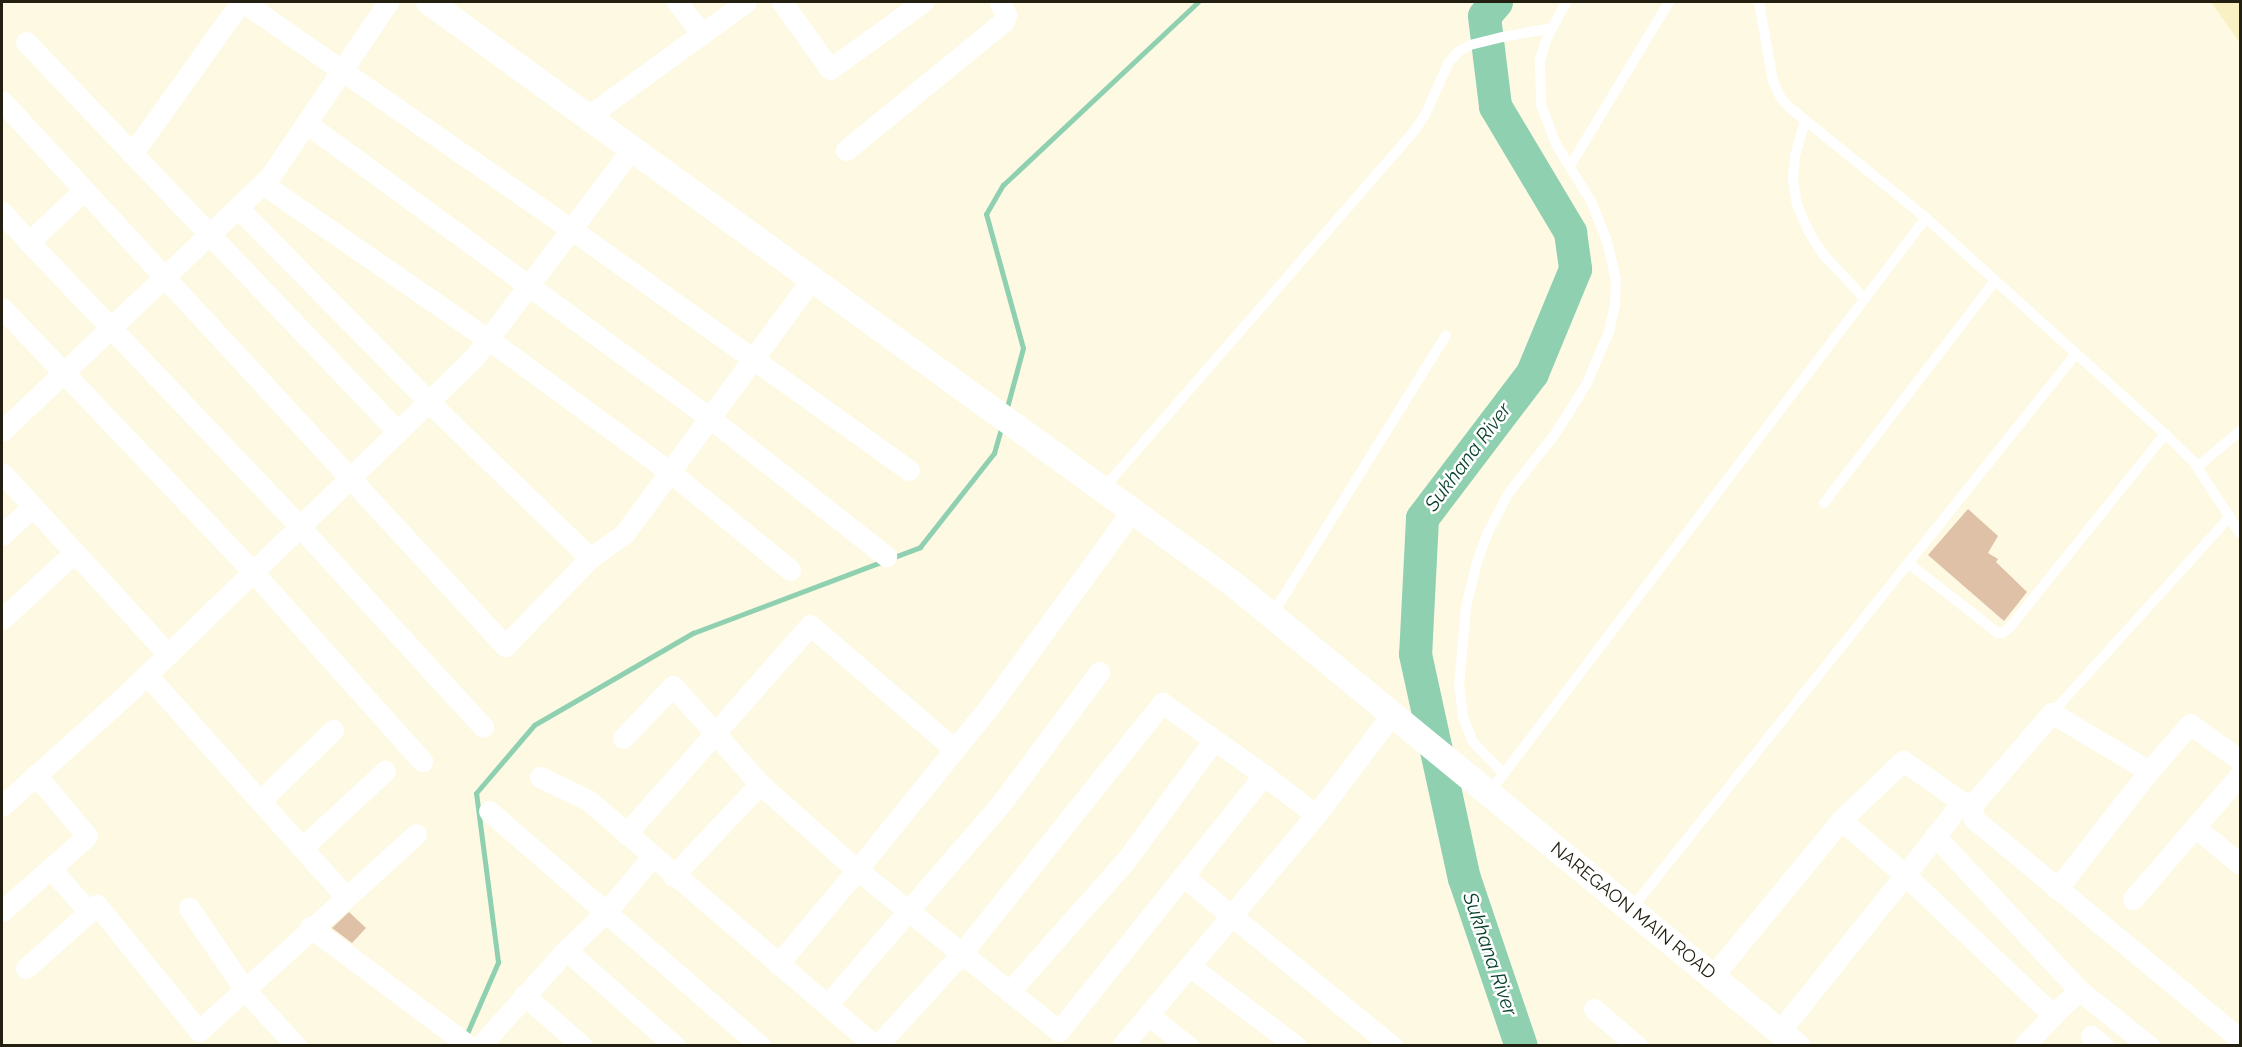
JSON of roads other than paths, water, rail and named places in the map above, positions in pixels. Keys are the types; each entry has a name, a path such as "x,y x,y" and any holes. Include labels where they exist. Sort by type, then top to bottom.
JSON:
{"street":[{"path":"132,154 242,2 572,229 909,470"},
{"path":"2,431 263,184 343,71 388,2"},
{"name":"NAREGAON MAIN ROAD","path":"429,2 1232,583 1469,776 1496,784 1631,909 1789,1038"},
{"path":"677,2 702,34"},
{"path":"588,117 746,2"},
{"path":"782,2 830,69 922,2"},
{"path":"846,150 1004,21 1006,15 1000,2"},
{"path":"26,42 398,432"},
{"path":"2,101 505,646 590,558 624,534 812,279"},
{"path":"306,123 530,284 710,418 886,556"},
{"path":"2,806 147,675 473,359 632,149"},
{"path":"263,184 488,339 670,472 790,570"},
{"path":"29,242 84,190"},
{"path":"238,208 429,402 590,558"},
{"path":"2,212 109,329 300,527 483,727"},
{"path":"2,308 253,572 422,761"},
{"path":"2,472 168,654"},
{"path":"2,536 31,508 37,513"},
{"path":"778,964 992,703 1132,511"},
{"path":"2,619 74,553"},
{"path":"626,834 715,736 810,625 954,749"},
{"path":"827,1005 909,912 1027,771 1099,672"},
{"path":"147,675 346,897"},
{"path":"623,738 673,686 760,784 856,870 1059,1031 1264,775"},
{"path":"540,777 588,800 673,876 876,1046 961,954 1162,703 1316,815"},
{"path":"1789,1038 1935,836 2052,713 2149,771"},
{"path":"1122,1046 1191,967 1316,815 1392,714"},
{"path":"2057,889 2149,771 2190,724 2241,760"},
{"path":"260,801 333,730"},
{"path":"1009,992 1126,860 1214,740"},
{"path":"1713,976 1841,820 1903,761 1967,803 1974,819 2241,1039"},
{"path":"302,848 385,771"},
{"path":"2,911 87,836 36,775"},
{"path":"2133,898 2241,775"},
{"path":"673,876 760,784"},
{"path":"489,811 759,1046"},
{"path":"1841,820 1905,875 2053,1015"},
{"path":"2195,826 2241,864"},
{"path":"26,968 97,905 205,1038 246,990 310,927 416,834"},
{"path":"1935,836 2079,990 2149,1046"},
{"path":"480,1046 566,950 606,912 652,857"},
{"path":"50,868 89,912"},
{"path":"1184,877 1392,1046"},
{"path":"189,908 246,990 296,1046"},
{"path":"310,927 469,1046"},
{"path":"566,950 675,1046"},
{"path":"1191,967 1296,1046"},
{"path":"2024,1046 2079,990"},
{"path":"524,995 582,1046"},
{"path":"1594,1009 1637,1046"},
{"path":"1148,1015 1188,1046"}],"lane":[{"path":"1566,2 1552,28 1540,60 1541,105 1548,128 1592,203 1608,244 1616,280 1615,304 1609,332 1586,385 1555,434 1508,494 1488,532 1477,562 1467,607 1459,686 1463,717 1473,742 1496,784 1926,218"},
{"path":"1570,166 1669,2"},
{"path":"1759,2 1773,81 1781,98 1805,121 1926,218 2165,434 2197,467 2241,533"},
{"path":"1102,489 1414,131 1425,116 1449,62 1458,52 1470,45 1552,28"},
{"path":"1805,121 1795,156 1793,180 1797,205 1809,232 1823,254 1865,299"},
{"path":"1824,503 1995,281"},
{"path":"1272,615 1446,336"},
{"path":"1631,909 2075,355"},
{"path":"2197,467 2241,431"},
{"path":"1908,563 1998,633 2002,633 2010,627 2165,434"},
{"path":"2052,713 2230,517"}],"waterway":[{"path":"1006,411 1023,348 986,214 1003,185 1198,2"},
{"name":"Sukhana River","path":"1496,2 1484,16 1495,106 1570,232 1575,269 1532,373 1422,518 1415,654 1464,878 1521,1046"},
{"path":"465,1038 498,962 476,793 534,725 693,633 920,547 994,453 1002,425"}]}
